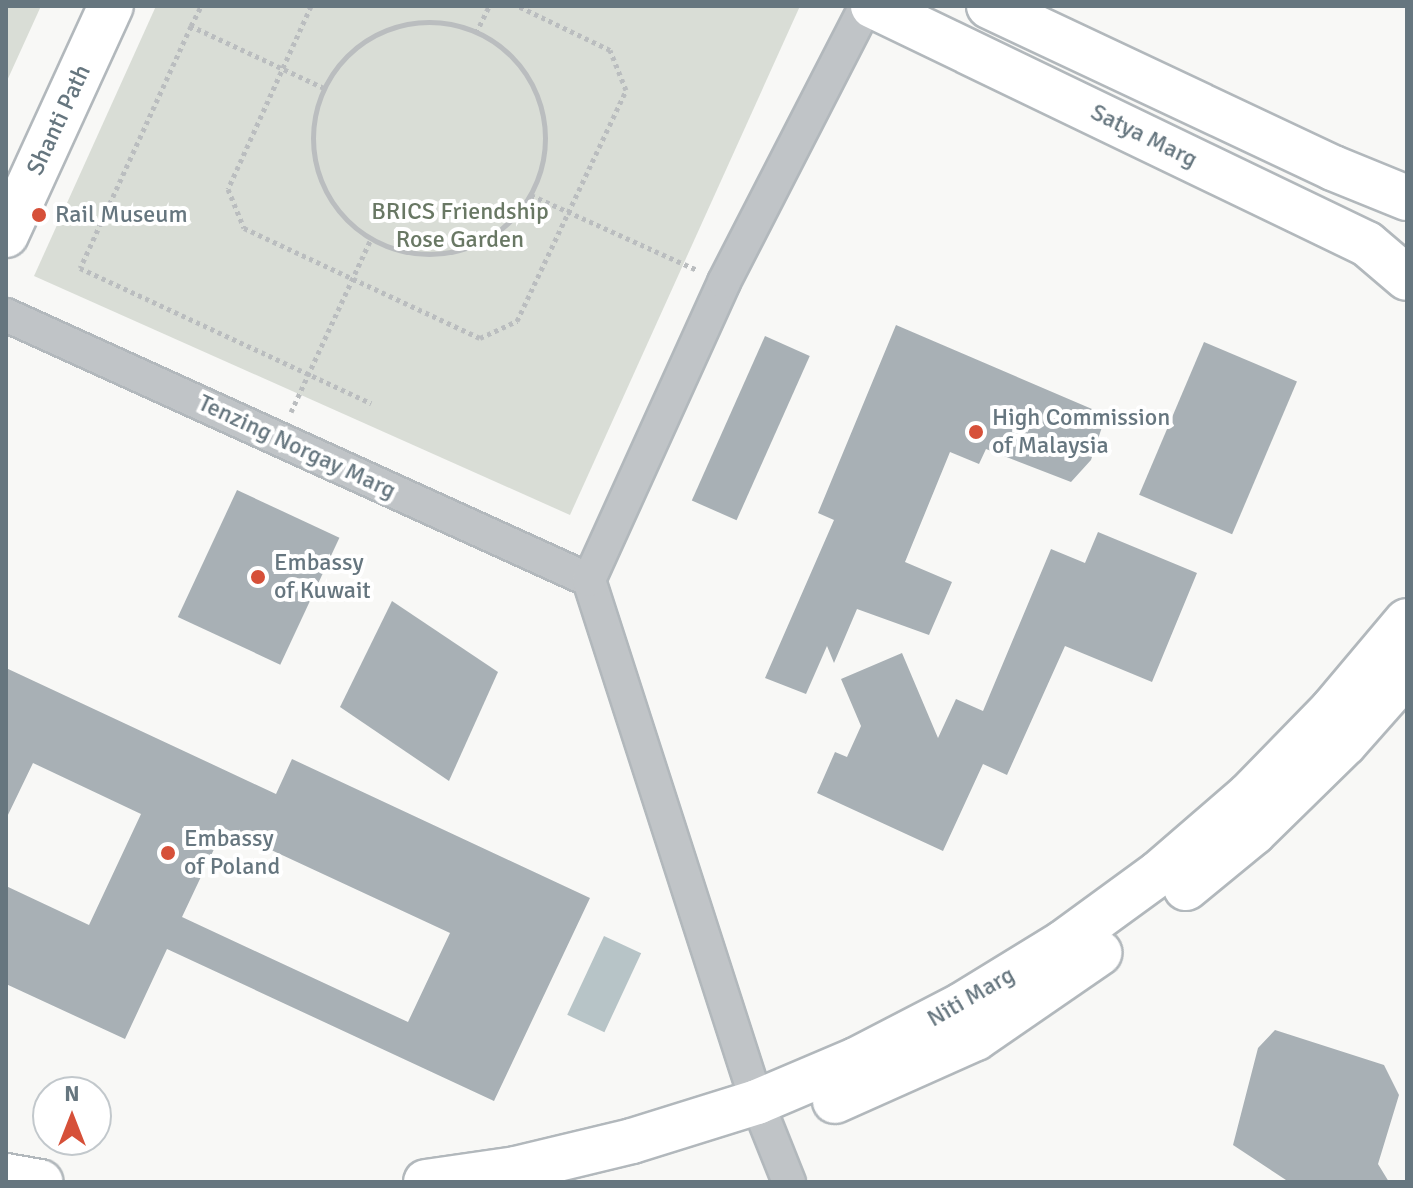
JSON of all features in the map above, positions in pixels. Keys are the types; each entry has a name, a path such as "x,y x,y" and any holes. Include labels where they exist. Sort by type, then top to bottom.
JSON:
{"street":[{"name":"Shanti Path","path":"6,184 87,6"},
{"name":"Shanti Path","path":"6,235 111,6"},
{"path":"789,1182 763,1116 589,580 724,282 866,6"},
{"name":"Satya Marg","path":"873,6 1367,244 1407,278"},
{"path":"989,6 1333,168 1407,198"},
{"name":"Tenzing Norgay Marg","path":"6,315 589,580"},
{"name":"Niti Marg","path":"426,1182 516,1169 632,1141 763,1116 856,1060 962,1005 1063,943 1159,873 1280,763 1332,710 1407,621"},
{"name":"Niti Marg","path":"574,1182 976,1038 1152,916 1253,833 1345,743 1407,673"},
{"path":"6,1176 40,1182"}],"path":[{"path":"201,6 80,268 371,403"},
{"path":"311,6 228,189 244,228 480,338 517,321 626,90 610,50 518,6"},
{"path":"476,33 489,6"},
{"path":"422,23 445,23 476,33 506,52 522,69 541,109 544,154 531,195 500,230 459,250 414,253 371,239 336,208 316,168 314,122 324,88 342,61 378,34 422,23"},
{"path":"191,26 324,88"},
{"path":"531,195 724,282"},
{"path":"279,439 371,239"}],"green space":[{"path":"6,6 41,6 6,83"},
{"name":"BRICS Friendship Rose Garden","path":"156,6 800,6 570,515 34,276"}],"shaded area":[{"path":"604,936 641,953 604,1032 567,1015"}],"building":[{"name":"High Commission of Malaysia","path":"896,325 1106,415 1091,460 1071,482 986,449 979,464 950,452 905,562 952,582 929,635 857,609 834,663 827,646 806,694 765,678 834,520 818,513"},
{"path":"765,336 810,356 737,520 692,500"},
{"path":"1204,342 1297,381 1232,534 1139,495"},
{"name":"Embassy of Kuwait","path":"237,490 339,538 280,665 178,617"},
{"path":"1098,532 1197,573 1152,682 1065,646 1007,775 983,764 943,851 817,793 835,752 847,757 861,726 841,679 902,653 938,738 956,699 983,711 1051,549 1085,563"},
{"path":"392,601 498,672 449,781 340,707"},
{"path":"6,668 276,794 292,759 590,898 494,1101 167,949 125,1039 6,984 6,886 89,925 141,814 33,763 6,819","holes":["224,828 450,933 408,1022 182,917"]},
{"path":"1275,1030 1384,1065 1399,1095 1378,1164 1389,1182 1289,1182 1233,1145 1258,1048"}],"place":[{"name":"Rail Museum","path":"39,215"},
{"name":"High Commission of Malaysia","path":"976,432"},
{"name":"Embassy of Kuwait","path":"258,577"},
{"name":"Embassy of Poland","path":"168,853"}]}
